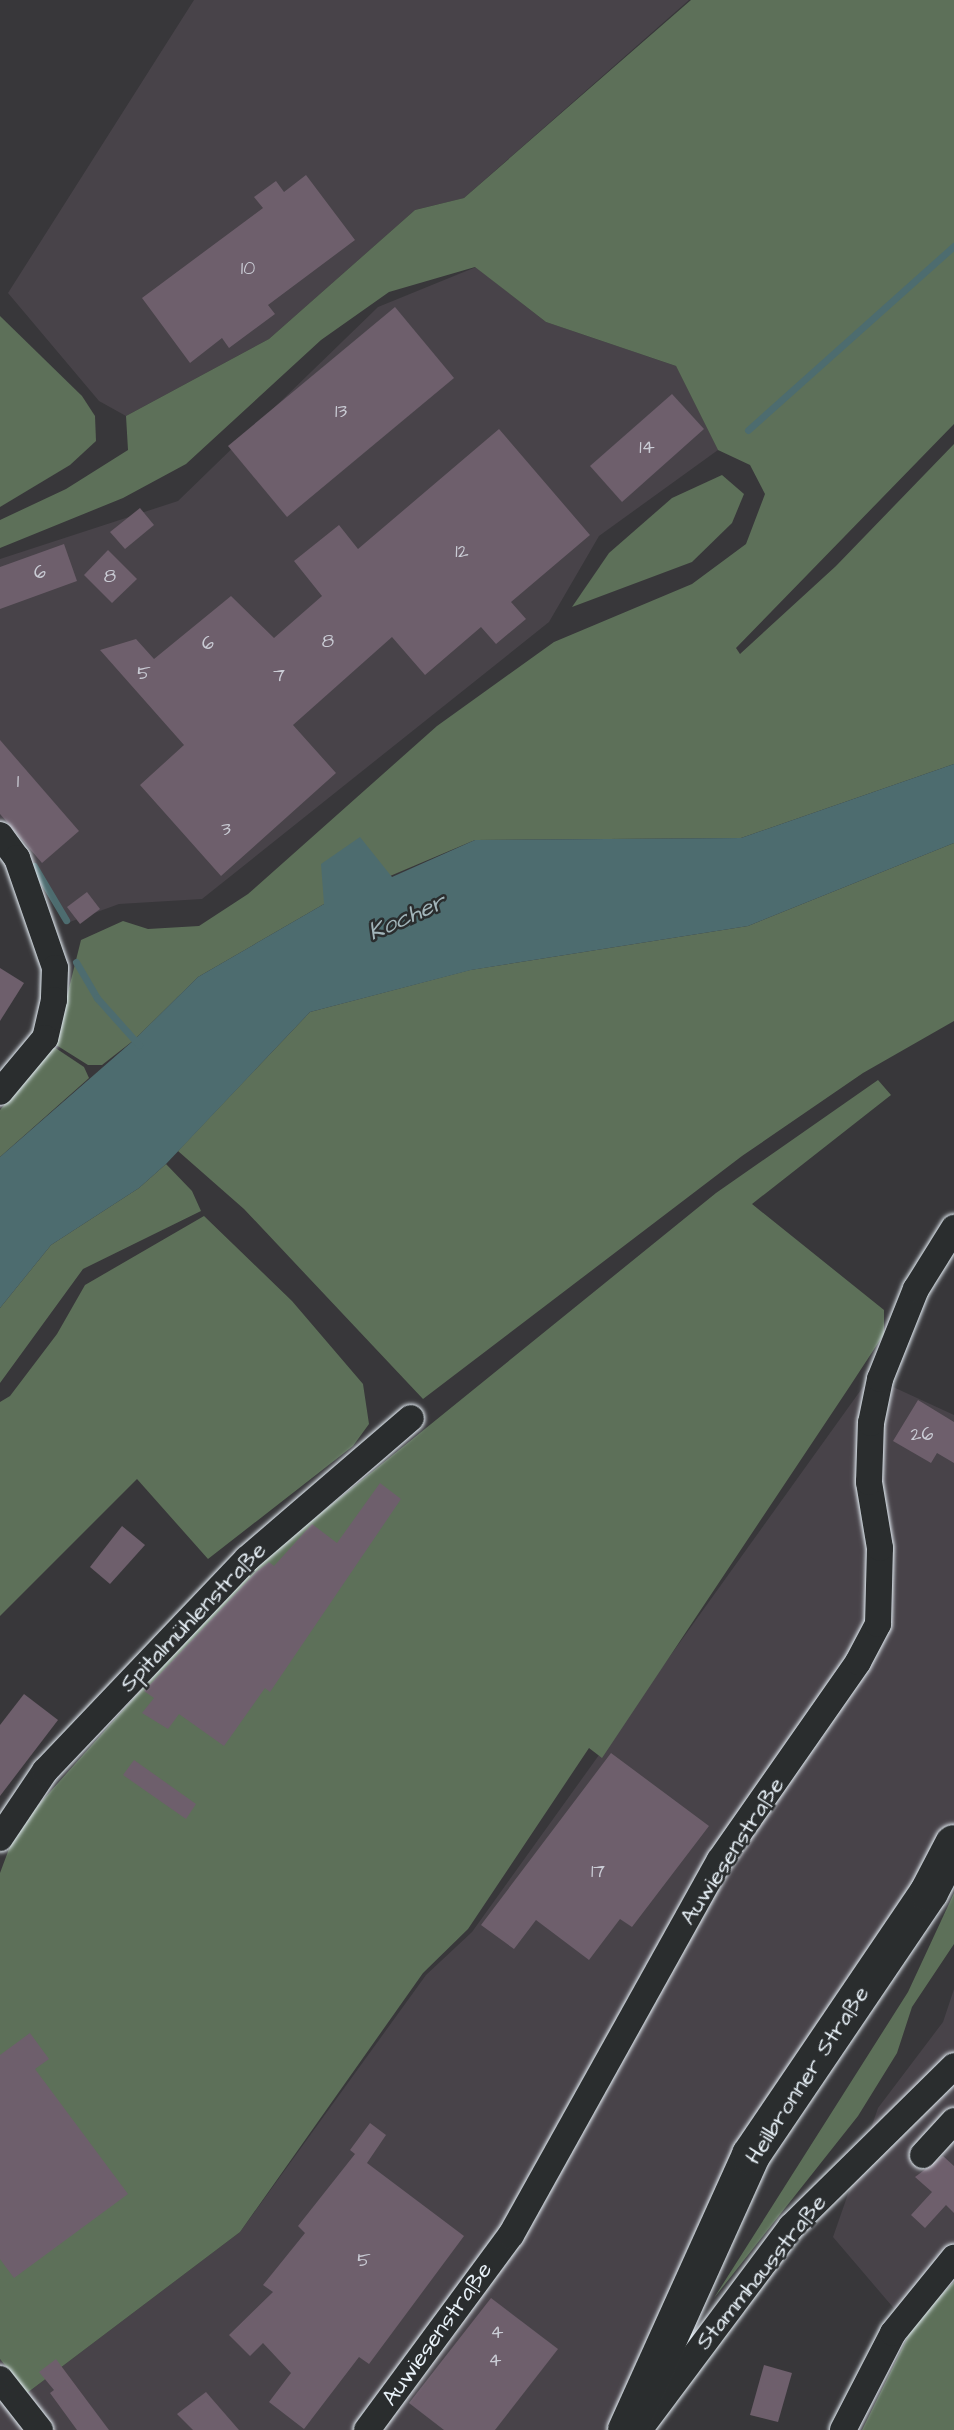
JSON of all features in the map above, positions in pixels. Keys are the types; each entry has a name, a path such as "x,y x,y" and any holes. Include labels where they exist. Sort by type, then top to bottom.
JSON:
{"main road":[{"name":"Heilbronner Straße","path":"627,2430 751,2155 915,1912 954,1844"}],"street":[{"path":"0,835 17,858 55,968 54,1000 45,1038 0,1092"},
{"name":"Auwiesenstraße","path":"367,2430 511,2235 720,1860 858,1662 878,1624 880,1548 869,1482 871,1423 880,1379 906,1311 954,1228"},
{"name":"Spitalmühlenstraße","path":"0,1838 45,1771 247,1559 411,1418"},
{"name":"Stammhausstraße","path":"639,2430 791,2227 954,2066"},
{"path":"923,2155 954,2121"},
{"path":"843,2430 893,2333 954,2258"},
{"path":"0,2379 40,2430"}],"shaded area":[{"path":"194,0 689,0 464,198 415,210 269,339 126,416 99,401 8,293"},
{"path":"476,267 546,322 676,366 718,450 599,536 549,622 202,899 119,904 67,923 0,824 0,559 178,501 378,307"},
{"path":"891,1386 954,1415 954,1844 751,2155 622,2430 0,2430 0,2359 27,2393 240,2232 426,1975 472,1932 863,1387"},
{"path":"954,1989 954,2245 897,2312 833,2237 878,2108 943,2022"}],"green space":[{"path":"691,0 954,0 954,424 736,648 740,654 836,566 954,444 954,764 741,838 475,840 324,904 198,977 134,1040 102,1065 88,1065 45,1038 67,996 81,940 123,921 148,929 199,926 248,894 437,726 554,642 692,584 746,544 765,494 750,465 718,450 676,366 546,322 475,267 389,292 321,340 186,464 123,498 0,548 0,520 66,489 128,450 126,416 269,339 415,210 464,198"},
{"path":"0,316 82,396 95,416 96,441 70,465 0,507"},
{"path":"722,475 744,494 732,523 692,562 572,607 609,553 672,498"},
{"path":"954,843 954,1021 863,1073 742,1156 423,1399 244,1209 178,1151 310,1012 470,970 748,926"},
{"path":"54,1047 84,1067 89,1078 0,1157 0,1110"},
{"path":"878,1080 891,1095 752,1204 884,1310 884,1334 602,1758 589,1748 468,1929 423,1973 240,2232 27,2393 0,2359 0,1873 16,1830 241,1578 716,1193"},
{"path":"166,1164 192,1191 201,1211 83,1269 0,1383 0,1308 51,1245 139,1188"},
{"path":"204,1216 292,1301 363,1384 369,1424 353,1446 208,1559 137,1479 0,1616 0,1402 10,1396 57,1334 85,1285"},
{"path":"954,1893 954,1944 912,2007 897,2053 858,2116 714,2298 908,1992"},
{"path":"954,2282 954,2430 862,2430 916,2320"}],"water":[{"name":"Kocher","path":"954,764 954,843 748,926 471,970 310,1012 166,1164 139,1188 51,1245 0,1308 0,1157 134,1040 198,977 324,904 321,864 360,837 392,877 475,840 741,838"}],"building":[{"path":"306,175 355,240 268,305 275,314 229,348 222,338 190,363 142,298 263,208 254,197 276,181 284,192"},
{"path":"395,307 454,378 287,517 228,446"},
{"path":"672,394 704,429 622,502 590,466"},
{"path":"499,429 590,535 511,602 526,619 496,644 481,627 425,675 392,637 293,725 336,773 221,876 140,785 184,745 100,650 136,639 154,659 231,596 274,638 322,596 294,561 339,525 358,549"},
{"path":"140,508 154,525 125,549 110,532"},
{"path":"64,544 77,581 0,609 0,567"},
{"path":"108,550 137,579 112,603 84,575"},
{"path":"0,740 79,831 42,863 0,814"},
{"path":"87,892 100,909 80,924 67,907"},
{"path":"0,968 24,983 0,1021"},
{"path":"918,1400 954,1422 954,1463 937,1453 931,1463 893,1441"},
{"path":"380,1483 401,1499 270,1692 265,1688 224,1746 179,1714 168,1729 142,1713 154,1698 144,1691 256,1572 269,1562 274,1566 312,1524 337,1543"},
{"path":"122,1526 145,1545 110,1584 90,1567"},
{"path":"24,1694 58,1720 0,1796 0,1725"},
{"path":"611,1753 709,1826 632,1927 620,1919 589,1960 536,1920 514,1949 481,1925"},
{"path":"134,1760 196,1804 186,1819 123,1775"},
{"path":"30,2033 49,2059 35,2069 128,2194 14,2278 0,2259 0,2055"},
{"path":"370,2123 386,2135 367,2163 464,2236 369,2364 359,2357 304,2429 269,2402 291,2373 263,2343 250,2356 229,2335 273,2292 263,2285 305,2233 298,2226 355,2154 350,2150"},
{"path":"943,2156 954,2166 954,2213 946,2205 925,2228 911,2215 932,2192 915,2177"},
{"path":"491,2298 558,2349 495,2430 444,2430 409,2403"},
{"path":"56,2359 109,2430 77,2430 50,2393 54,2390 39,2372"},
{"path":"764,2365 792,2373 778,2422 750,2415"},
{"path":"206,2392 239,2430 193,2430 177,2414"}],"waterway":[{"path":"748,430 954,246"},
{"path":"34,866 66,920"},
{"path":"76,962 97,998 139,1045"}]}
